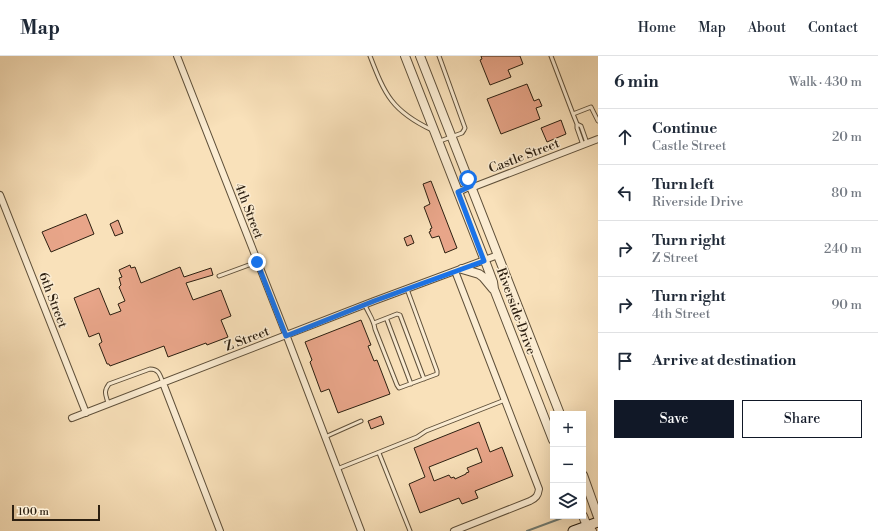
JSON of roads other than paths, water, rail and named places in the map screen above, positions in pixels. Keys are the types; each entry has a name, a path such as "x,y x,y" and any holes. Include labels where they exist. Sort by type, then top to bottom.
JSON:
{"main road":[{"path":"573,531 590,529 598,522"}],"street":[{"name":"4th Street","path":"177,56 361,531"},
{"name":"Riverside Drive","path":"405,56 550,432"},
{"name":"Riverside Drive","path":"420,56 559,411"},
{"name":"Castle Street","path":"458,192 598,139"},
{"name":"6th Street","path":"0,195 86,413"},
{"name":"Z Street","path":"72,418 498,255"},
{"path":"458,270 479,274 494,289"},
{"path":"454,531 535,499 538,495 539,489 458,270"},
{"path":"163,383 220,531"},
{"path":"586,483 598,517"},
{"path":"585,519 590,529"}],"lane":[{"path":"370,56 382,85 396,106 403,114 434,131"},
{"path":"439,56 465,124 465,128 462,133 439,142"},
{"path":"551,56 585,144"},
{"path":"573,114 591,107 598,121"},
{"path":"219,276 257,262"},
{"path":"365,305 374,323 397,385 399,388 411,384 437,374 437,371 407,289"},
{"path":"374,323 397,314 400,315 424,379"},
{"path":"388,318 387,320 411,384"},
{"path":"108,404 105,392 109,384 150,369 154,369 159,373 163,383"},
{"path":"337,470 417,437 426,431 505,400"},
{"path":"325,437 361,421"},
{"path":"379,453 410,531"}],"waterway":[{"path":"527,531 559,519"}]}
